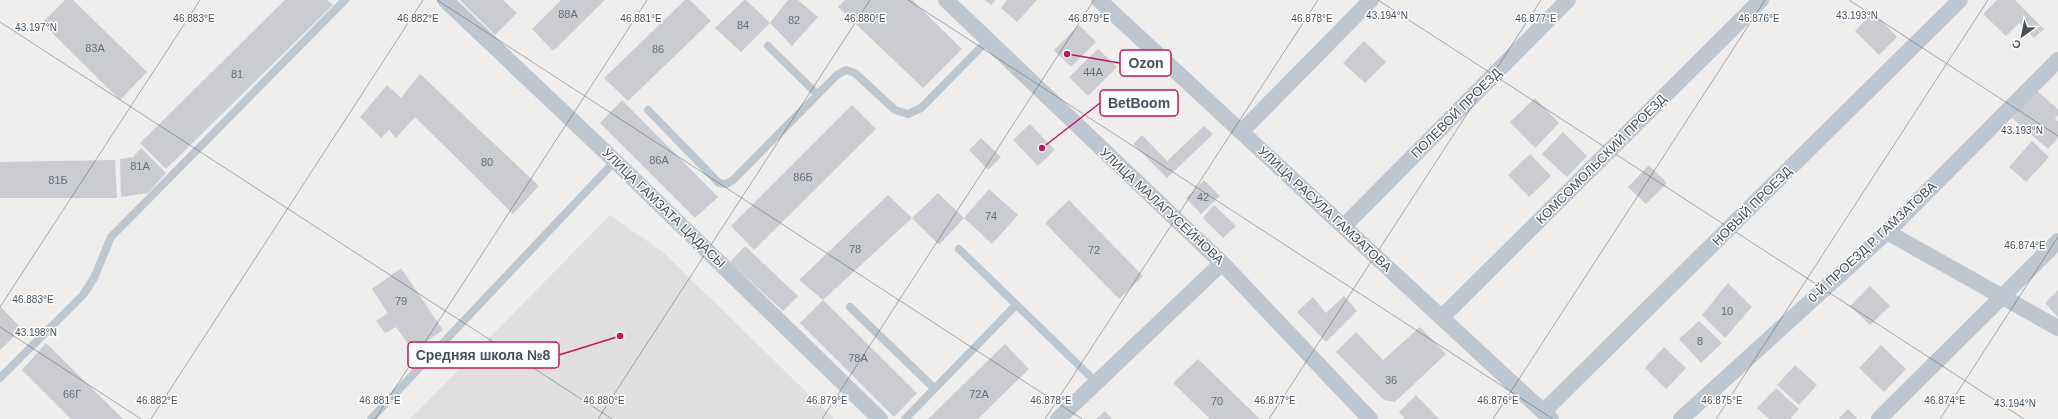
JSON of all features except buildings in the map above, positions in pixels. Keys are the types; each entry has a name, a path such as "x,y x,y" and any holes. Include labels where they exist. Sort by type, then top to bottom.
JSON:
{"street":[{"name":"УЛИЦА ГАМЗАТА ЦАДАСЫ","path":"445,0 615,161 880,419"},
{"name":"УЛИЦА МАЛАГУСЕЙНОВА","path":"946,0 987,41 1222,262 1370,419"},
{"name":"УЛИЦА РАСУЛА ГАМЗАТОВА","path":"1099,0 1547,415"},
{"path":"1241,132 1371,0"},
{"name":"ПОЛЕВОЙ ПРОЕЗД","path":"1344,226 1568,0"},
{"name":"КОМСОМОЛЬСКИЙ ПРОЕЗД","path":"1442,317 1761,0"},
{"name":"НОВЫЙ ПРОЕЗД","path":"1547,415 1960,0"},
{"name":"0-Й ПРОЕЗД Р. ГАМЗАТОВА","path":"1681,419 1887,232 2058,60"},
{"path":"1887,232 2058,328"},
{"path":"1879,419 2058,241"},
{"path":"1058,419 1222,262"}],"lane":[{"path":"0,378 83,295 94,278 111,237 343,1"},
{"path":"648,110 719,184 726,184 733,180 837,74 846,70 855,73 895,110 908,114 921,108 987,41"},
{"path":"768,46 817,94"},
{"path":"371,419 615,161"},
{"path":"959,249 1096,382"},
{"path":"905,419 1016,304"},
{"path":"850,308 934,388"}],"shaded area":[{"path":"610,215 664,253 834,419 410,419"}],"place":[{"name":"Ozon","path":"1067,54"},
{"name":"BetBoom","path":"1042,148"},
{"name":"Средняя школа №8","path":"620,336"}]}
